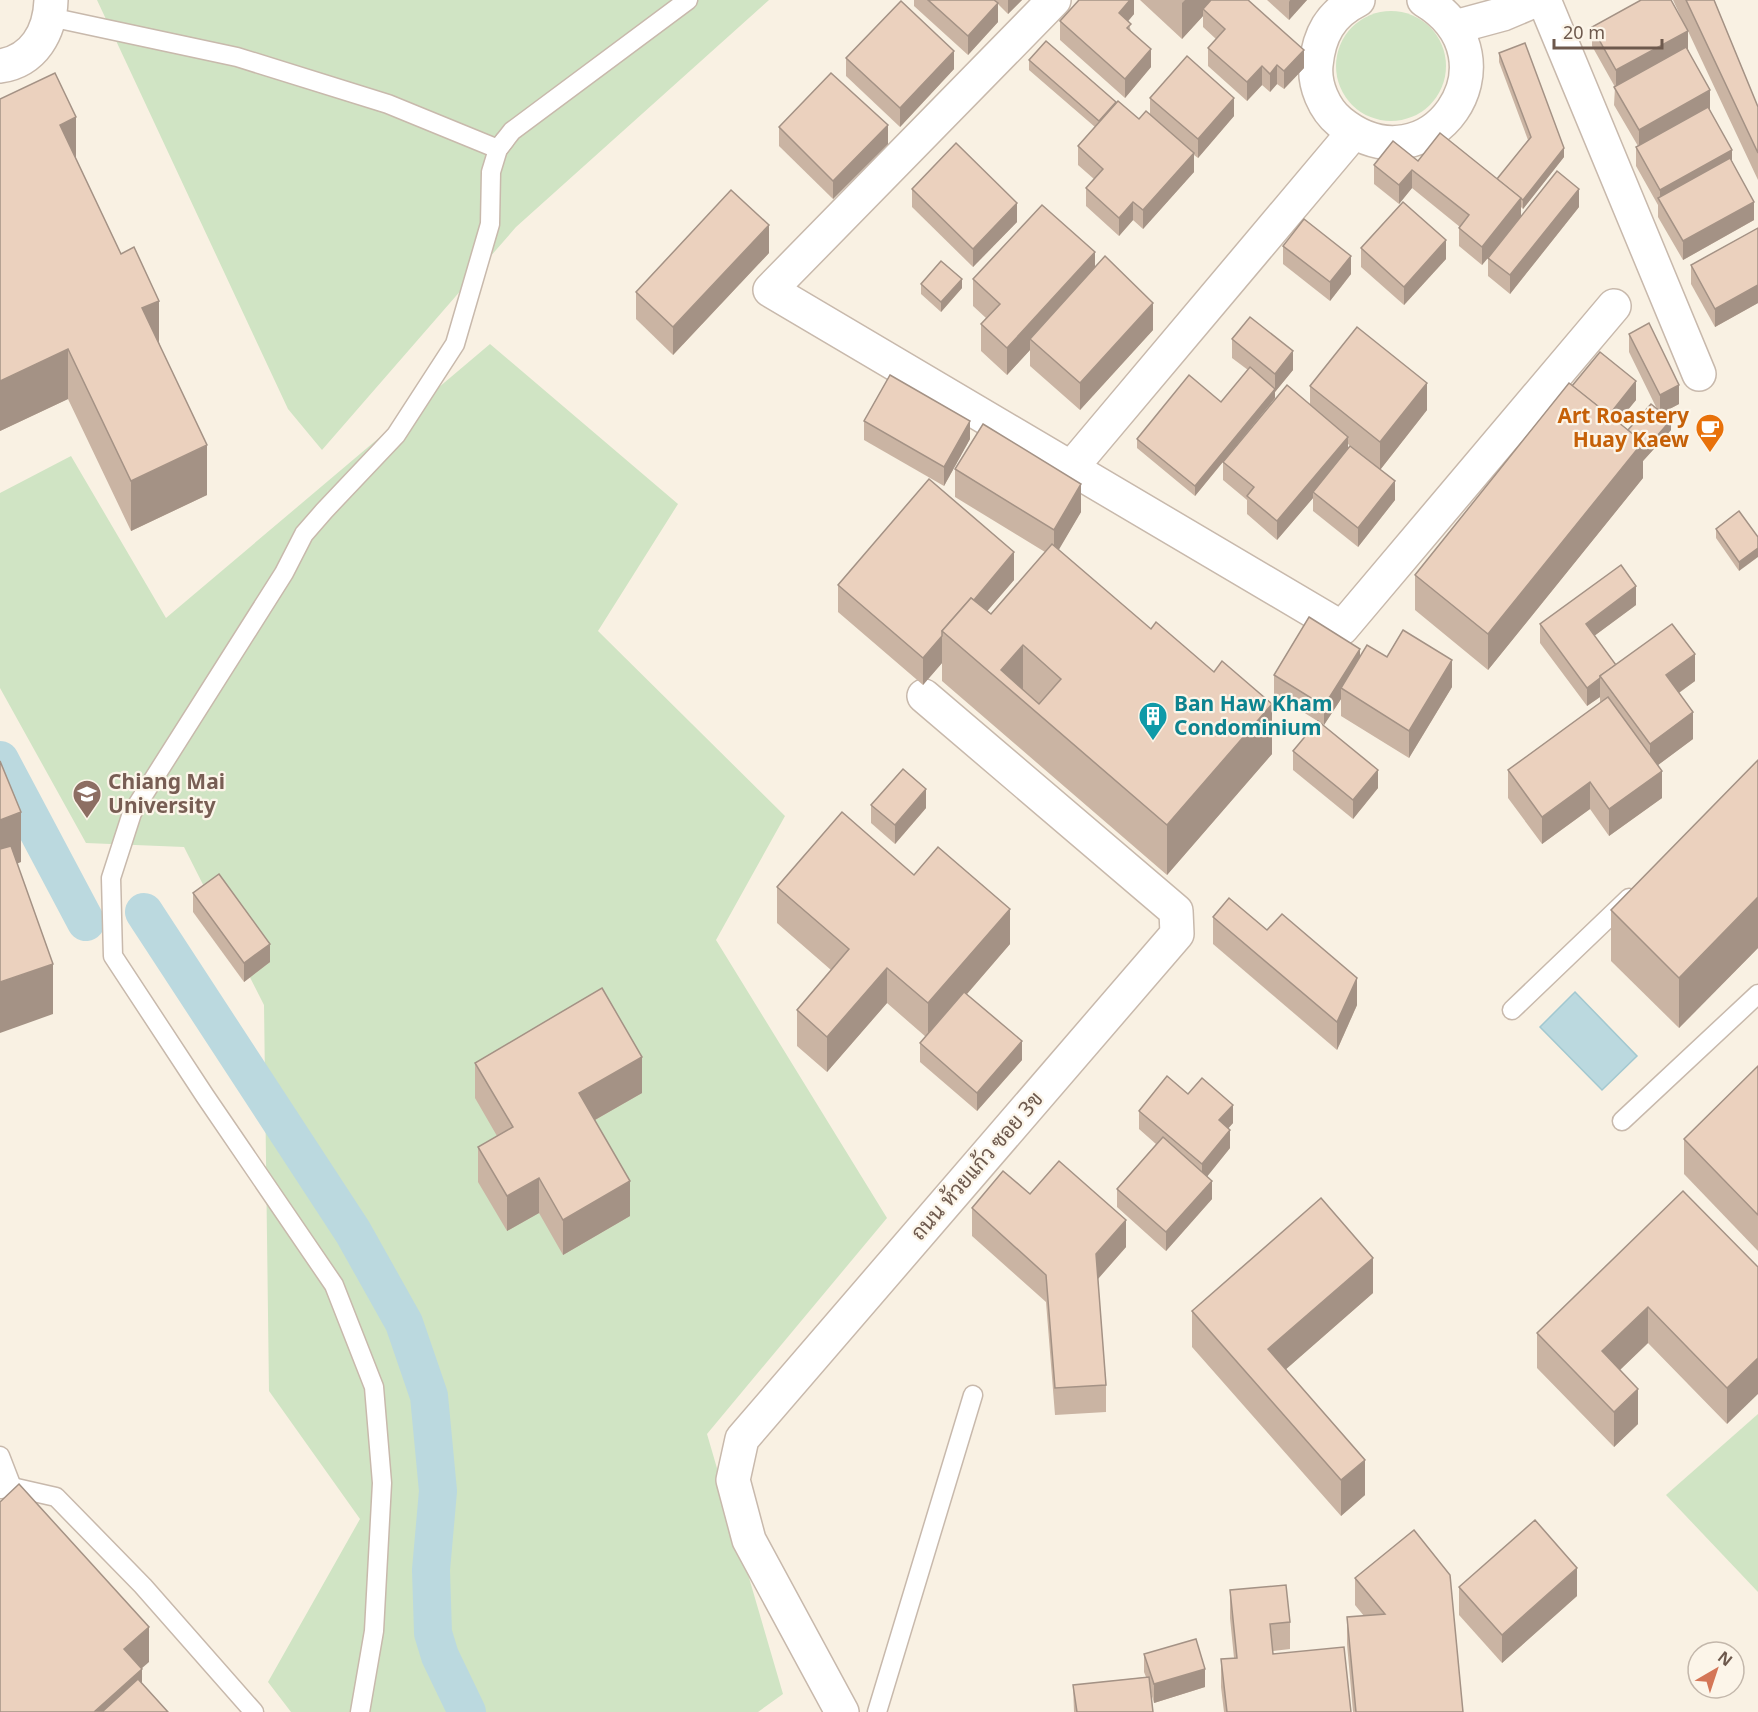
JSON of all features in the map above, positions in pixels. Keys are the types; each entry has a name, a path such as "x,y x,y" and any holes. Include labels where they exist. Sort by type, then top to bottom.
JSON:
{"street":[{"path":"1054,0 770,290 1342,628 1614,306"},
{"path":"1358,0 1345,6 1328,24 1318,47 1315,71 1320,96 1334,117 1353,133 1373,141 1395,143 1427,133 1452,113 1462,93 1467,72 1465,50 1455,27 1438,9 1424,0"},
{"path":"1455,27 1503,14 1536,0"},
{"path":"1544,0 1699,374"},
{"path":"0,66 11,64 30,52 45,35 51,8"},
{"path":"1071,468 1353,133"},
{"name":"ถนน ห้วยแก้ว ซอย 3ข","path":"842,1712 750,1540 733,1480 742,1439 1177,934 1176,911 924,696"}],"lane":[{"path":"360,1712 374,1631 382,1483 374,1387 334,1285 204,1096 113,956 111,878 132,813 284,573 304,534 396,435 455,344 490,224 491,172 498,149 512,131 688,0"},
{"path":"51,8 237,57 388,104 498,149"},
{"path":"1512,1010 1639,888"},
{"path":"1622,1121 1758,994"},
{"path":"877,1712 973,1395"},
{"path":"0,1456 6,1488 56,1497 143,1586 254,1712"}],"green space":[{"path":"97,0 769,0 516,227 322,450 288,409"},
{"path":"1391,11 1412,16 1430,27 1441,45 1446,66 1441,87 1430,105 1412,116 1391,121 1370,116 1352,105 1341,87 1336,66 1341,45 1352,27 1370,16"},
{"path":"490,344 678,504 598,631 785,816 716,940 887,1218 707,1434 783,1694 758,1712 291,1712 268,1682 360,1519 269,1391 264,1005 184,847 86,843 0,688 0,493 71,456 166,618"},
{"path":"1758,1414 1758,1592 1666,1495"}],"water":[{"path":"1575,992 1637,1056 1602,1090 1540,1027"}],"building":[{"path":"928,0 994,0 998,3 968,36"},
{"path":"1079,0 1130,0 1119,13 1131,24 1127,28 1151,49 1125,79 1060,21"},
{"path":"1211,0 1248,0 1304,50 1284,71 1277,65 1270,74 1262,66 1247,82 1208,48 1225,29 1203,9"},
{"path":"1641,0 1671,0 1688,31 1616,70 1592,27"},
{"path":"1686,0 1714,0 1758,107 1758,153"},
{"path":"901,1 954,51 900,108 846,58"},
{"path":"1046,41 1116,102 1099,121 1029,60"},
{"path":"1525,43 1564,148 1523,200 1497,179 1531,137 1499,53"},
{"path":"1686,47 1710,90 1639,130 1614,87"},
{"path":"1187,56 1234,98 1198,139 1150,98"},
{"path":"55,73 76,117 60,125 121,254 134,247 159,301 142,308 207,445 131,481 68,349 0,381 0,99"},
{"path":"831,73 888,125 833,181 779,127"},
{"path":"1118,101 1139,119 1146,111 1194,153 1143,210 1133,202 1119,218 1086,188 1103,169 1078,146"},
{"path":"1708,107 1732,150 1660,190 1636,147"},
{"path":"1440,133 1521,198 1482,247 1459,228 1469,215 1412,170 1399,185 1374,165 1393,141 1418,161"},
{"path":"956,143 1017,203 973,249 912,189"},
{"path":"1730,158 1754,202 1683,241 1658,198"},
{"path":"1557,171 1579,189 1510,275 1488,258"},
{"path":"731,190 769,225 673,327 636,292"},
{"path":"1403,202 1446,240 1404,287 1361,248"},
{"path":"1042,205 1095,252 1007,348 981,324 1000,304 973,279"},
{"path":"1304,219 1351,256 1330,282 1283,246"},
{"path":"1758,228 1758,285 1715,309 1691,265"},
{"path":"1105,256 1153,303 1080,383 1030,339"},
{"path":"941,261 962,279 941,302 921,284"},
{"path":"1250,317 1293,351 1275,374 1232,339"},
{"path":"1649,323 1679,385 1660,395 1629,334"},
{"path":"1357,327 1427,383 1380,442 1310,386"},
{"path":"1600,352 1636,381 1609,415 1572,386"},
{"path":"1250,367 1275,389 1195,486 1137,439 1189,375 1221,402"},
{"path":"890,375 970,421 944,467 864,421"},
{"path":"1569,383 1643,442 1488,634 1415,575"},
{"path":"1287,385 1348,437 1277,521 1247,496 1254,487 1223,462"},
{"path":"1651,404 1671,420 1643,452 1643,442 1628,430"},
{"path":"983,424 1081,484 1054,530 955,469"},
{"path":"1350,446 1395,481 1358,528 1313,492"},
{"path":"929,479 1014,552 974,600 971,598 942,631 942,636 923,658 838,585"},
{"path":"1739,511 1758,537 1758,548 1739,562 1716,529"},
{"path":"1052,544 1151,629 1156,622 1214,672 1222,661 1272,704 1167,825 942,631 971,598 991,614","holes":["1023,645 1061,679 1039,704 1001,670"]},
{"path":"1621,565 1636,586 1586,624 1616,665 1587,688 1540,624"},
{"path":"1309,617 1360,649 1324,706 1274,675"},
{"path":"1672,624 1695,654 1666,675 1693,712 1650,744 1600,676"},
{"path":"1403,630 1452,660 1409,731 1341,688 1367,645 1387,657"},
{"path":"1608,697 1662,771 1609,809 1590,782 1542,817 1508,770"},
{"path":"1318,721 1378,770 1353,800 1293,751"},
{"path":"1758,760 1758,897 1679,978 1611,910"},
{"path":"0,761 21,812 0,820"},
{"path":"903,769 926,789 895,825 871,805"},
{"path":"842,812 914,875 938,847 1010,909 928,1003 887,968 827,1037 797,1010 849,949 777,887"},
{"path":"11,846 53,964 0,982 0,849"},
{"path":"219,874 270,944 244,963 193,893"},
{"path":"1229,898 1267,930 1282,914 1357,978 1337,1022 1213,917"},
{"path":"602,988 642,1057 579,1093 630,1181 563,1220 539,1178 507,1196 478,1147 513,1127 475,1063"},
{"path":"964,992 1022,1041 977,1093 920,1043"},
{"path":"1758,1066 1758,1215 1684,1139"},
{"path":"1167,1076 1188,1094 1202,1078 1233,1105 1219,1120 1230,1130 1202,1164 1139,1111"},
{"path":"1163,1137 1212,1181 1166,1232 1117,1189"},
{"path":"1059,1161 1126,1220 1096,1254 1106,1385 1055,1388 1046,1275 972,1208 1003,1171 1030,1194"},
{"path":"1683,1191 1758,1267 1758,1358 1727,1388 1648,1307 1602,1351 1638,1389 1614,1412 1537,1333"},
{"path":"1321,1198 1373,1258 1268,1349 1365,1460 1341,1480 1192,1311"},
{"path":"19,1484 149,1627 124,1649 142,1669 94,1712 0,1712 0,1502"},
{"path":"1535,1520 1577,1568 1502,1635 1459,1587"},
{"path":"1414,1530 1450,1575 1463,1712 1356,1712 1347,1617 1385,1614 1355,1578"},
{"path":"1286,1585 1290,1622 1270,1624 1273,1654 1344,1647 1351,1712 1227,1712 1221,1659 1237,1658 1230,1590"},
{"path":"1196,1639 1205,1669 1154,1684 1144,1654"},
{"path":"1149,1677 1153,1712 1077,1712 1073,1685"},
{"path":"138,1679 168,1712 102,1712"}],"waterway":[{"path":"0,760 86,922"},
{"path":"144,912 353,1232 404,1323 429,1396 438,1491 431,1570 433,1633 440,1656 467,1712"}],"place":[{"name":"Art Roastery Huay Kaew","path":"1710,454"},
{"name":"Ban Haw Kham Condominium","path":"1153,742"},
{"name":"Chiang Mai University","path":"87,820"}]}
